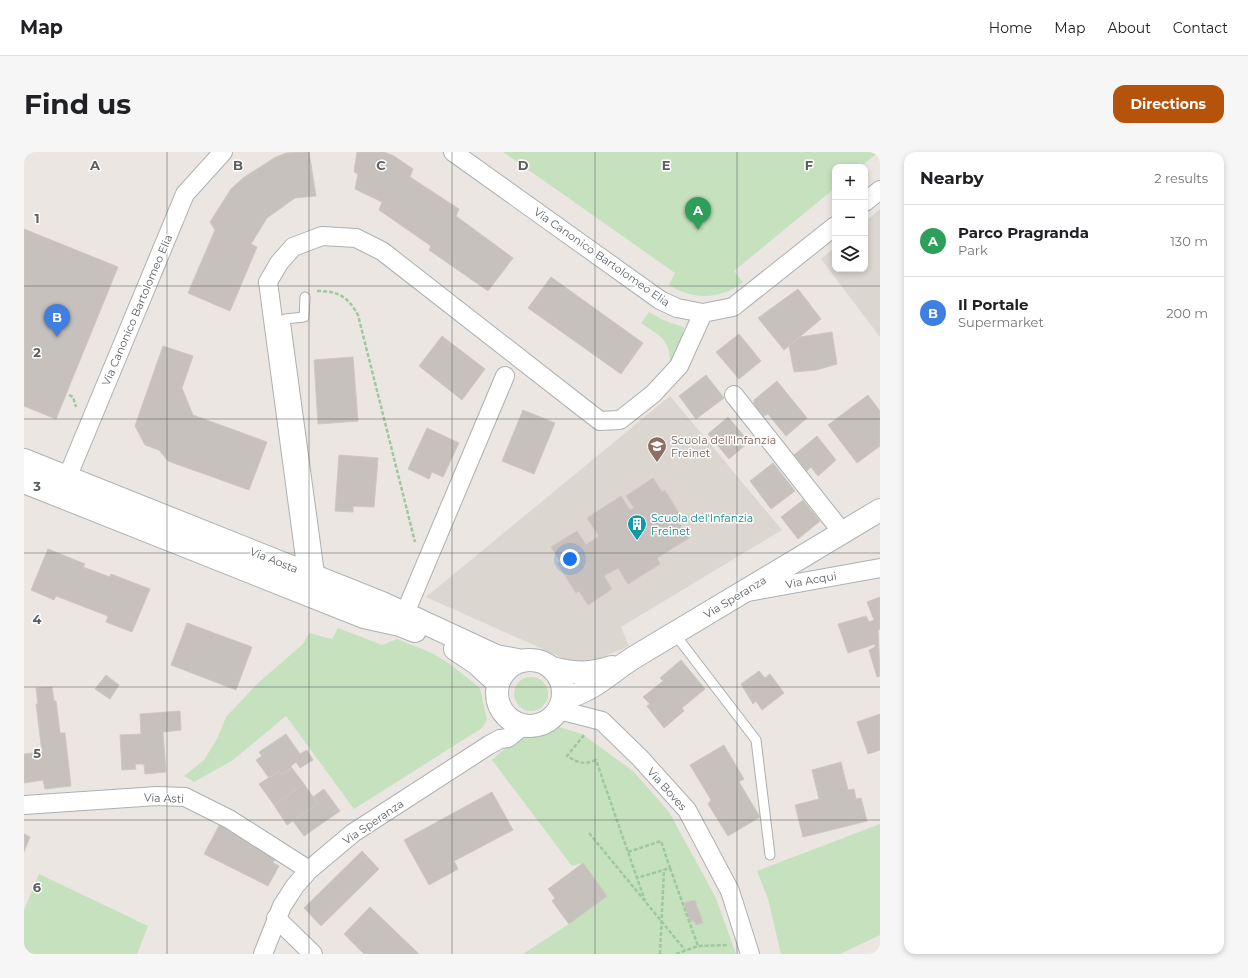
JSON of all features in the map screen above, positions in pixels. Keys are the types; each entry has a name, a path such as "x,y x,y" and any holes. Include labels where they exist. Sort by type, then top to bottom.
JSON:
{"street":[{"name":"Via Canonico Bartolomeo Elia","path":"67,478 185,194 223,152"},
{"name":"Via Canonico Bartolomeo Elia","path":"453,152 660,300 677,308 703,313 732,307 832,228"},
{"path":"868,200 880,190"},
{"path":"314,576 268,282 279,264 293,247 322,236 356,238 382,251 600,420 620,420 653,394 679,366 703,313"},
{"path":"403,619 505,376"},
{"path":"734,395 842,532"},
{"name":"Via Aosta","path":"24,460 314,576 403,619 454,648 476,662 498,683"},
{"name":"Via Aosta","path":"24,482 364,617 403,619 496,656 523,660"},
{"name":"Via Speranza","path":"561,704 601,682 628,661 880,510"},
{"name":"Via Acqui","path":"742,593 880,568"},
{"path":"523,660 544,662 553,668 560,677 563,688 561,704 553,718 544,724 534,726 517,723 505,715 499,705 497,694 498,683 508,669 523,660"},
{"name":"Via Speranza","path":"553,668 569,673 584,674 596,672 628,661"},
{"name":"Via Boves","path":"561,704 602,721 640,758 687,810 730,891 750,954"},
{"name":"Via Speranza","path":"263,954 276,918 295,886 309,870 353,832 500,739 517,723"},
{"name":"Via Asti","path":"24,805 157,796 186,797 229,819 309,870"},
{"path":"276,918 313,954"}],"lane":[{"path":"305,297 304,317 286,319 314,576"},
{"path":"674,633 756,740 770,855"}],"path":[{"path":"305,297 318,291 336,294 350,301 358,315 412,535 425,566"},
{"path":"588,730 567,756 576,761 587,764 596,760 645,901"},
{"path":"589,833 686,950"},
{"path":"628,852 661,841 698,946"},
{"path":"637,878 670,868"},
{"path":"660,954 664,869"},
{"path":"676,954 698,946 733,945"}],"shaded area":[{"path":"880,209 880,337 821,259 832,250 832,272 868,272 868,219"},
{"name":"Scuola dell'Infanzia Freinet","path":"670,396 782,530 621,627 629,646 593,661 572,662 426,597"}],"green space":[{"path":"503,152 879,152 864,164 832,164 832,190 734,271 743,282 734,288 716,295 706,296 687,293 669,285 675,273"},
{"path":"649,312 665,321 684,327 683,337 670,365 670,356 663,339 641,323"},
{"path":"338,628 382,645 397,639 432,653 450,664 480,688 487,720 482,728 354,809 286,716 233,760 194,782 184,776 204,760 217,739 226,717 258,683 303,644 309,633 332,639"},
{"path":"531,677 543,682 548,694 543,706 531,711 519,706 514,694 519,682"},
{"path":"559,727 582,734 633,771 669,812 716,898 736,954 523,954 569,924 607,896 583,863 572,866 492,760 518,737 542,735"},
{"path":"880,824 880,935 840,954 781,954 768,899 757,871"},
{"path":"39,874 148,926 137,954 24,954 24,910"}],"building":[{"path":"309,152 316,196 295,198 267,218 251,244 257,247 230,311 188,293 215,230 210,222 231,189 243,178 274,158 286,153"},
{"path":"357,152 384,152 394,156 413,169 410,177 459,209 456,216 513,258 488,291 429,250 431,246 379,210 382,202 355,189 358,174 354,172"},
{"path":"24,229 118,267 56,419 24,406"},
{"path":"551,277 643,343 621,374 528,308"},
{"path":"798,289 821,319 784,350 758,318"},
{"path":"832,332 837,364 816,370 794,372 789,346 800,337"},
{"path":"739,334 761,361 739,379 716,352"},
{"path":"442,336 485,369 462,400 419,366"},
{"path":"163,346 193,356 182,388 193,415 267,442 249,490 168,461 159,450 145,445 135,426"},
{"path":"353,357 358,421 318,424 314,360"},
{"path":"706,375 724,398 696,419 679,396"},
{"path":"777,381 807,418 786,436 768,414 762,417 754,406 754,400"},
{"path":"868,395 880,411 880,446 857,463 828,425"},
{"path":"523,410 555,423 534,474 502,461"},
{"path":"728,417 749,442 729,459 708,434"},
{"path":"427,428 459,443 443,477 432,472 429,479 408,469"},
{"path":"817,436 836,460 818,476 811,467 807,471 794,455"},
{"path":"339,455 378,458 374,507 353,506 353,512 335,511"},
{"path":"773,463 795,491 771,509 750,481"},
{"name":"Scuola del'Infanzia Freinet","path":"653,478 662,492 665,490 683,520 679,522 689,538 657,558 660,564 628,584 618,568 604,576 612,589 588,605 579,591 576,593 557,563 560,561 551,547 577,531 586,545 599,536 587,518 621,496 630,510 634,508 626,496"},
{"path":"803,500 820,521 798,539 781,517"},
{"path":"48,549 85,564 83,567 110,577 111,574 150,589 132,632 106,622 108,616 56,596 54,600 31,590"},
{"path":"880,597 880,629 878,630 880,676 877,677 869,650 875,647 875,644 848,653 838,624 866,616 869,622 874,620 867,602"},
{"path":"187,623 252,647 236,690 171,665"},
{"path":"681,660 705,689 682,708 684,711 664,728 647,706 650,704 643,697 663,681 660,678"},
{"path":"759,671 765,678 770,674 784,693 762,710 756,701 753,704 741,684"},
{"path":"106,675 119,685 110,699 95,689"},
{"path":"52,687 54,701 56,701 60,733 65,733 71,786 45,789 43,780 24,783 24,754 42,752 36,704 38,704 36,688"},
{"path":"180,711 181,730 163,732 166,772 145,774 144,764 135,764 136,769 122,770 120,735 141,734 140,714"},
{"path":"880,714 880,750 868,754 857,722"},
{"path":"286,734 300,754 307,750 313,760 300,768 296,762 291,766 292,768 282,775 279,771 269,778 256,760 262,756 259,752"},
{"path":"724,745 744,779 739,782 760,817 728,836 708,804 711,800 690,765"},
{"path":"841,762 848,790 854,789 856,799 861,798 867,821 803,837 795,805 819,799 812,770"},
{"path":"292,768 304,784 274,805 259,784 279,771 282,775"},
{"path":"304,784 318,804 287,825 274,805"},
{"path":"324,789 340,811 304,836 293,821 318,804 313,797"},
{"path":"492,792 513,830 454,861 458,869 429,885 404,840"},
{"path":"221,822 276,856 273,863 279,866 268,886 204,854"},
{"path":"24,834 30,837 24,852"},
{"path":"362,851 379,869 321,926 304,908"},
{"path":"583,863 607,896 569,924 552,901 555,898 548,889"},
{"path":"695,900 703,923 696,925 694,921 690,921 684,903"},
{"path":"370,907 419,954 364,954 344,934"}],"place":[{"name":"Parco Pragranda","path":"698,230"},
{"name":"Il Portale","path":"57,337"},
{"name":"Scuola dell'Infanzia Freinet","path":"657,463"},
{"name":"Scuola del'Infanzia Freinet","path":"637,541"}]}
